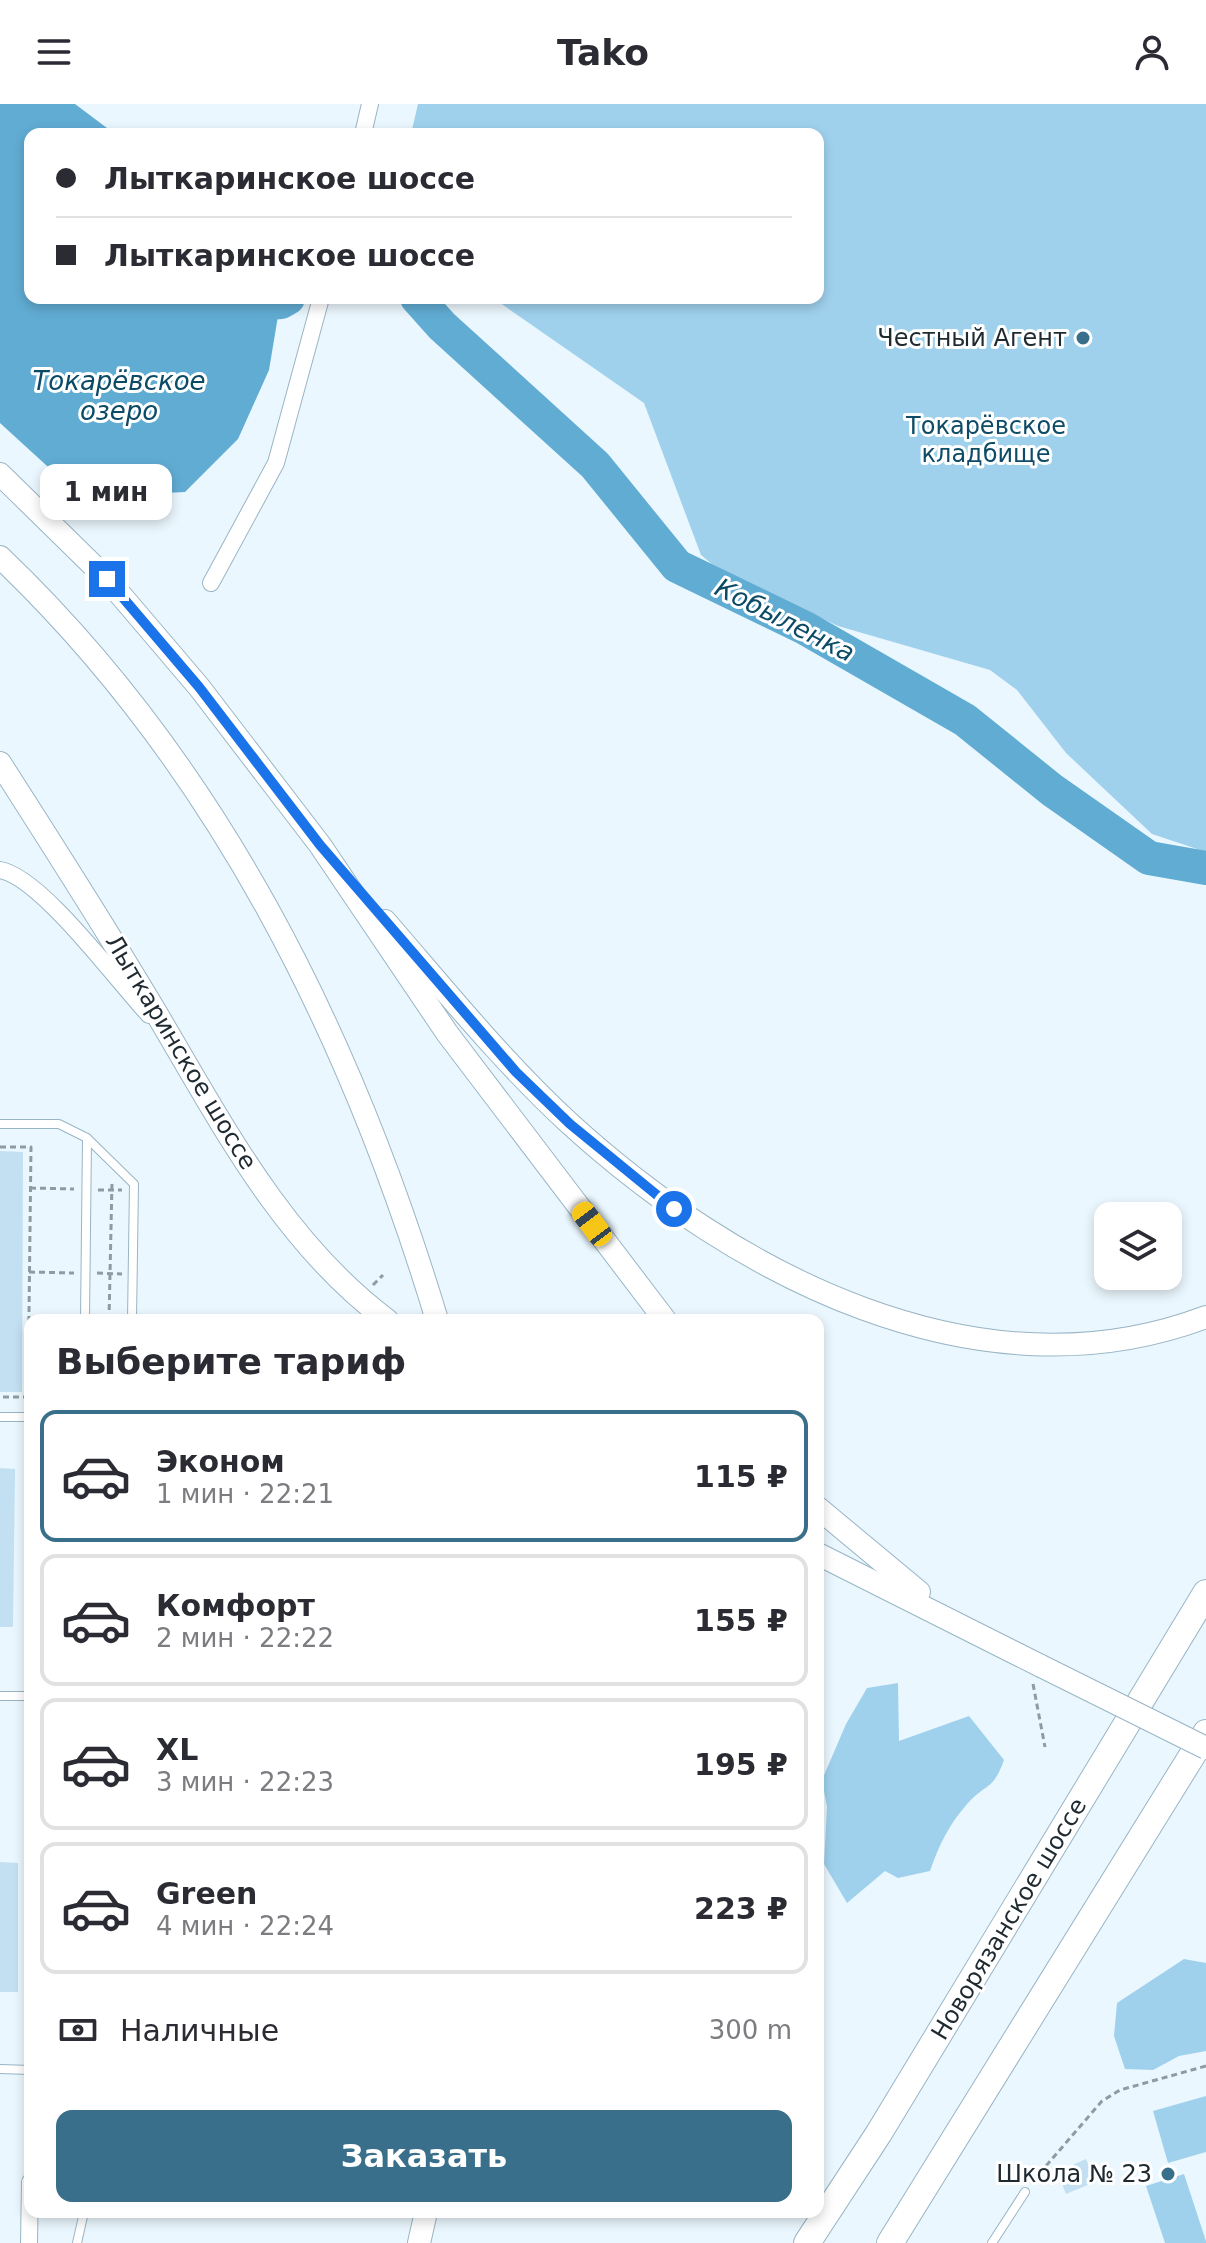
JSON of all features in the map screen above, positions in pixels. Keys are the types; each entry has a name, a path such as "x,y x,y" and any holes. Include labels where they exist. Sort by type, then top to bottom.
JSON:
{"highway":[{"name":"Новорязанское шоссе","path":"824,2217 879,2133 1206,1593"},
{"path":"890,2243 1200,1752 1206,1733"},
{"name":"Новорязанское шоссе","path":"807,2243 823,2218"}],"main road":[{"path":"0,474 107,579 199,687 320,845 516,1072 570,1124 674,1209 764,1265 850,1305 920,1327 983,1339 1050,1346 1116,1341 1180,1327 1206,1317"},
{"path":"0,557 102,665 189,775 255,888 319,1006 371,1124 435,1314"},
{"name":"Лыткаринское шоссе","path":"0,763 253,1172 305,1246 360,1300 379,1314"},
{"path":"320,845 447,1033 660,1314"},
{"path":"824,1513 958,1622"},
{"path":"824,1557 958,1622 1200,1752"},
{"path":"419,2243 425,2218"}],"street":[{"path":"364,128 370,104"},
{"path":"211,583 276,463 319,304"},
{"path":"0,870 10,872 44,896 173,1041"},
{"path":"29,2218 29,2243"}],"lane":[{"path":"0,1124 59,1124 87,1138 134,1184 132,1314"},
{"path":"85,1314 87,1138"},
{"path":"0,1417 24,1417"},
{"path":"0,1696 24,1696"},
{"path":"0,2069 24,2070"},
{"path":"992,2243 1025,2192"},
{"path":"77,2243 83,2218"}],"path":[{"path":"0,1147 31,1147 29,1314"},
{"path":"109,1314 112,1162"},
{"path":"0,1397 24,1397"},
{"path":"1041,1666 1031,1688 1045,1747"},
{"path":"1025,2192 1102,2101 1120,2090 1206,2066"}],"green space":[{"name":"Токарёвское кладбище","path":"418,104 1206,104 1206,852 1152,834 1066,753 1017,690 990,670 838,626 719,570 701,555 644,403 502,304 824,304 824,128 412,128"},
{"path":"898,1683 899,1741 969,1716 1004,1760 993,1782 974,1797 955,1819 930,1871 898,1878 885,1871 847,1903 824,1864 827,1807 824,1775 846,1724 867,1688"},
{"path":"1184,1959 1206,1963 1206,2051 1179,2056 1153,2070 1125,2069 1114,2036 1117,2003"},
{"path":"1206,2096 1206,2152 1168,2163 1153,2111"},
{"path":"1184,2174 1206,2243 1165,2243 1146,2186"}],"water":[{"name":"Токарёвское озеро","path":"0,104 75,104 107,128 24,128 24,304 280,304 269,370 238,439 185,492 81,497 0,423"}],"building":[{"path":"0,1151 23,1152 22,1392 0,1392"},
{"path":"0,1468 15,1469 13,1627 0,1627"},
{"path":"0,1862 18,1863 18,1992 0,1992"},
{"path":"1086,2159 1095,2182 1066,2194 1057,2172"}],"waterway":[{"name":"Кобыленка","path":"182,304 193,309 256,304"},
{"name":"Кобыленка","path":"422,304 442,326 595,465 677,566 805,628 965,720 1052,790 1149,858 1206,868"}],"place":[{"name":"Честный Агент","path":"1083,338"},
{"name":"Школа № 23","path":"1168,2174"}],"route":[{"path":"107,579 199,687 320,845 516,1072 570,1124 674,1209"}]}
